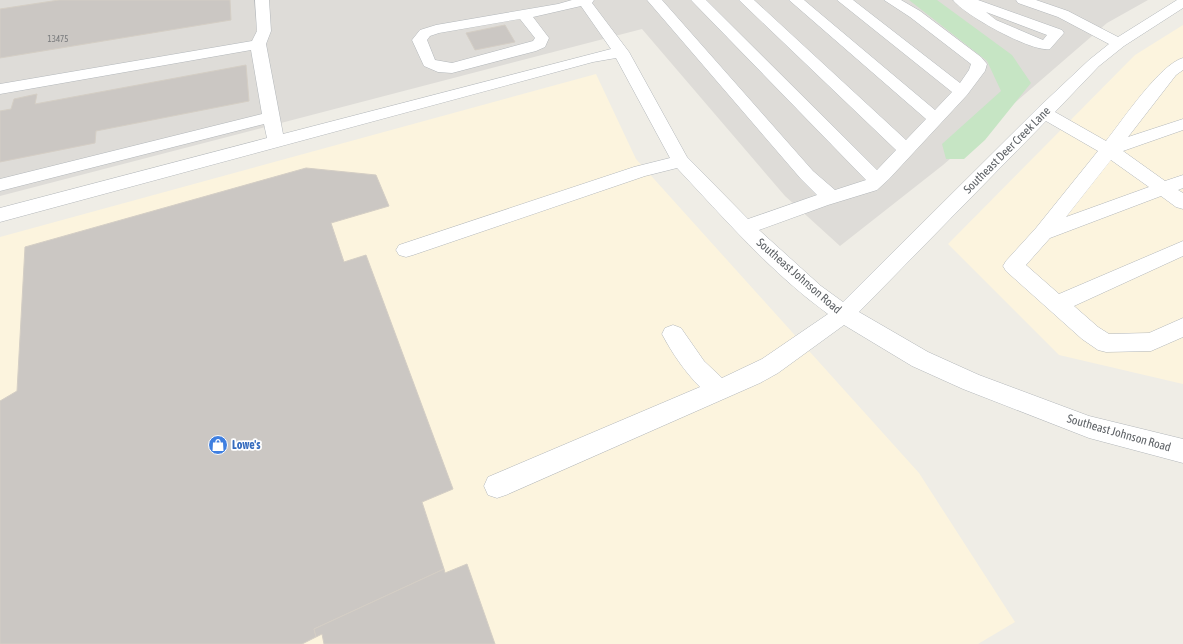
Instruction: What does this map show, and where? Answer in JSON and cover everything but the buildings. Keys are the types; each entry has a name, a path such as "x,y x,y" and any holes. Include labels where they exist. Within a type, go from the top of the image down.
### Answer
{"street":[{"path":"262,0 264,31 258,44 276,142"},
{"path":"524,14 542,38 540,44 531,48 460,66 438,67 429,63 419,40 426,32 436,28 560,8 585,0"},
{"name":"Southeast Johnson Road","path":"585,0 621,52 670,144 681,161 745,228 799,279 844,314 920,359 997,393 1089,427 1183,451"},
{"path":"654,0 807,175 831,197"},
{"path":"698,0 877,180"},
{"path":"746,0 907,150"},
{"path":"796,0 936,119"},
{"path":"847,0 961,92"},
{"path":"745,228 831,197 870,186 936,119 961,92 977,71 979,64 976,60 915,14 891,0"},
{"path":"960,0 991,23 1045,46 1057,34 965,0"},
{"path":"1023,0 1063,14 1119,43"},
{"name":"Southeast Deer Creek Lane","path":"498,486 770,366 844,314 1094,63 1119,43 1170,17 1183,2"},
{"path":"0,89 258,44"},
{"path":"0,215 591,58 621,52"},
{"path":"1183,63 1170,72 1044,233 1013,266 1090,333 1106,343 1151,342 1183,327"},
{"path":"1044,112 1109,150 1183,202"},
{"path":"0,185 272,117"},
{"path":"1109,150 1183,124"},
{"path":"406,250 640,171 681,161"},
{"path":"1044,233 1183,181"},
{"path":"1057,304 1183,248"},
{"path":"673,334 696,368 718,390"}],"shaded area":[{"path":"0,0 1148,0 1107,23 943,165 840,246 785,196 642,29 0,196"},
{"path":"1183,25 1183,384 1059,355 948,244 1135,55"},
{"path":"596,74 636,159 919,473 1015,622 978,644 0,644 0,237"}],"green space":[{"path":"909,0 937,0 1012,55 1031,83 985,140 964,159 946,159 942,144 1001,91 987,61"}],"place":[{"name":"Lowe's","path":"218,445"}]}
